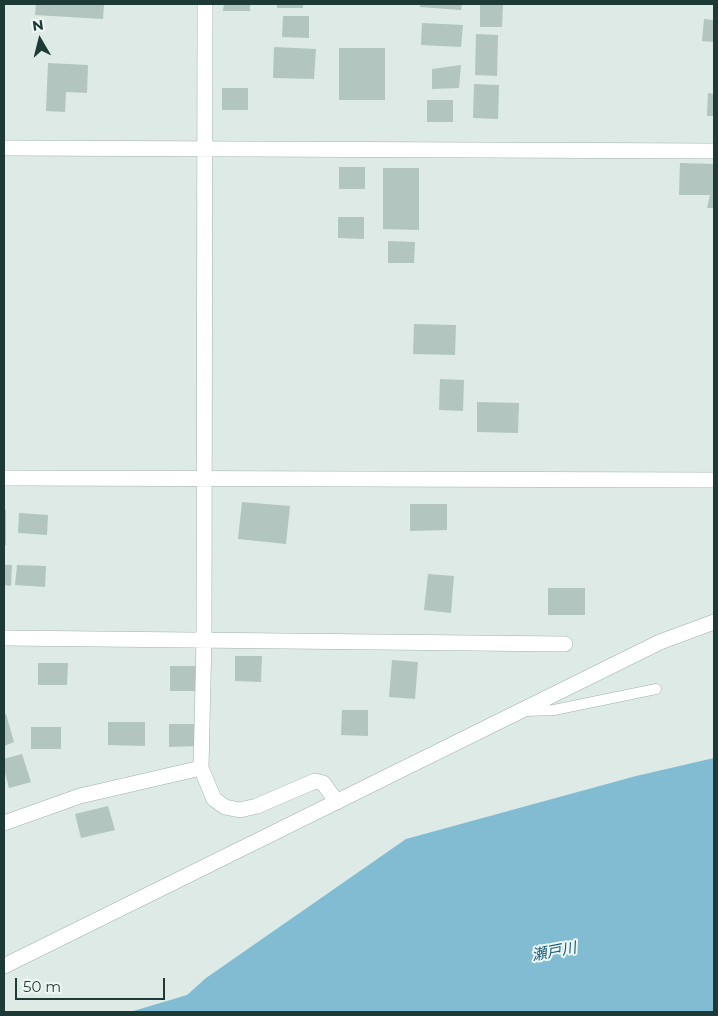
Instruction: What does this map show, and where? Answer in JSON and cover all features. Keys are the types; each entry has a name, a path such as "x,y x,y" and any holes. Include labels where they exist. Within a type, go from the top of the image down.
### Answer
{"street":[{"path":"205,4 204,639 201,768 214,799 225,807 240,810 257,806 316,781 323,783 337,802"},
{"path":"4,148 714,151"},
{"path":"4,478 714,480"},
{"path":"4,966 660,642 714,622"},
{"path":"4,638 565,644"},
{"path":"4,823 80,796 201,768"}],"lane":[{"path":"522,711 554,710 656,689"}],"water":[{"name":"瀬戸川","path":"714,758 714,1012 130,1012 187,995 206,978 406,839 636,776"}],"building":[{"path":"36,4 104,4 103,19 35,15"},
{"path":"224,4 250,4 250,11 223,11"},
{"path":"277,4 303,4 303,8 277,8"},
{"path":"420,4 462,4 461,10 420,7"},
{"path":"480,4 503,4 502,27 480,27"},
{"path":"283,16 309,16 309,38 282,37"},
{"path":"704,19 714,20 714,42 702,41"},
{"path":"422,23 463,25 461,47 421,45"},
{"path":"476,34 498,35 497,76 475,75"},
{"path":"274,47 316,49 314,79 273,78"},
{"path":"339,48 385,48 385,100 339,100"},
{"path":"48,63 88,65 87,93 66,92 65,112 46,111"},
{"path":"461,65 459,88 432,89 432,69"},
{"path":"474,84 499,85 498,119 473,118"},
{"path":"222,88 248,88 248,110 222,110"},
{"path":"708,93 714,94 714,116 707,116"},
{"path":"427,100 453,100 453,122 427,122"},
{"path":"680,163 714,164 714,208 707,208 710,195 679,195"},
{"path":"339,167 365,167 365,189 339,189"},
{"path":"383,168 419,168 419,230 383,229"},
{"path":"338,217 364,217 364,239 338,238"},
{"path":"388,241 415,242 414,263 388,263"},
{"path":"414,324 456,325 455,355 413,354"},
{"path":"440,379 464,380 463,411 439,410"},
{"path":"477,402 519,403 518,433 477,432"},
{"path":"242,502 290,506 286,544 238,539"},
{"path":"410,504 447,504 447,530 410,531"},
{"path":"4,510 6,510 6,545 4,545"},
{"path":"19,513 48,515 47,535 18,533"},
{"path":"4,565 12,565 11,586 4,585"},
{"path":"17,565 46,566 45,587 15,585"},
{"path":"428,574 454,576 451,613 424,610"},
{"path":"548,588 585,588 585,615 548,615"},
{"path":"235,656 262,656 261,682 235,681"},
{"path":"392,660 418,662 415,699 389,697"},
{"path":"38,663 68,663 67,685 38,685"},
{"path":"170,666 197,666 197,691 170,691"},
{"path":"342,710 368,710 368,736 341,735"},
{"path":"6,714 14,742 4,746 4,715"},
{"path":"108,722 145,722 145,746 108,745"},
{"path":"169,724 198,724 198,746 169,747"},
{"path":"31,727 61,727 61,749 31,749"},
{"path":"22,754 31,782 9,788 4,769 4,759"},
{"path":"108,806 115,830 81,838 75,814"}]}
